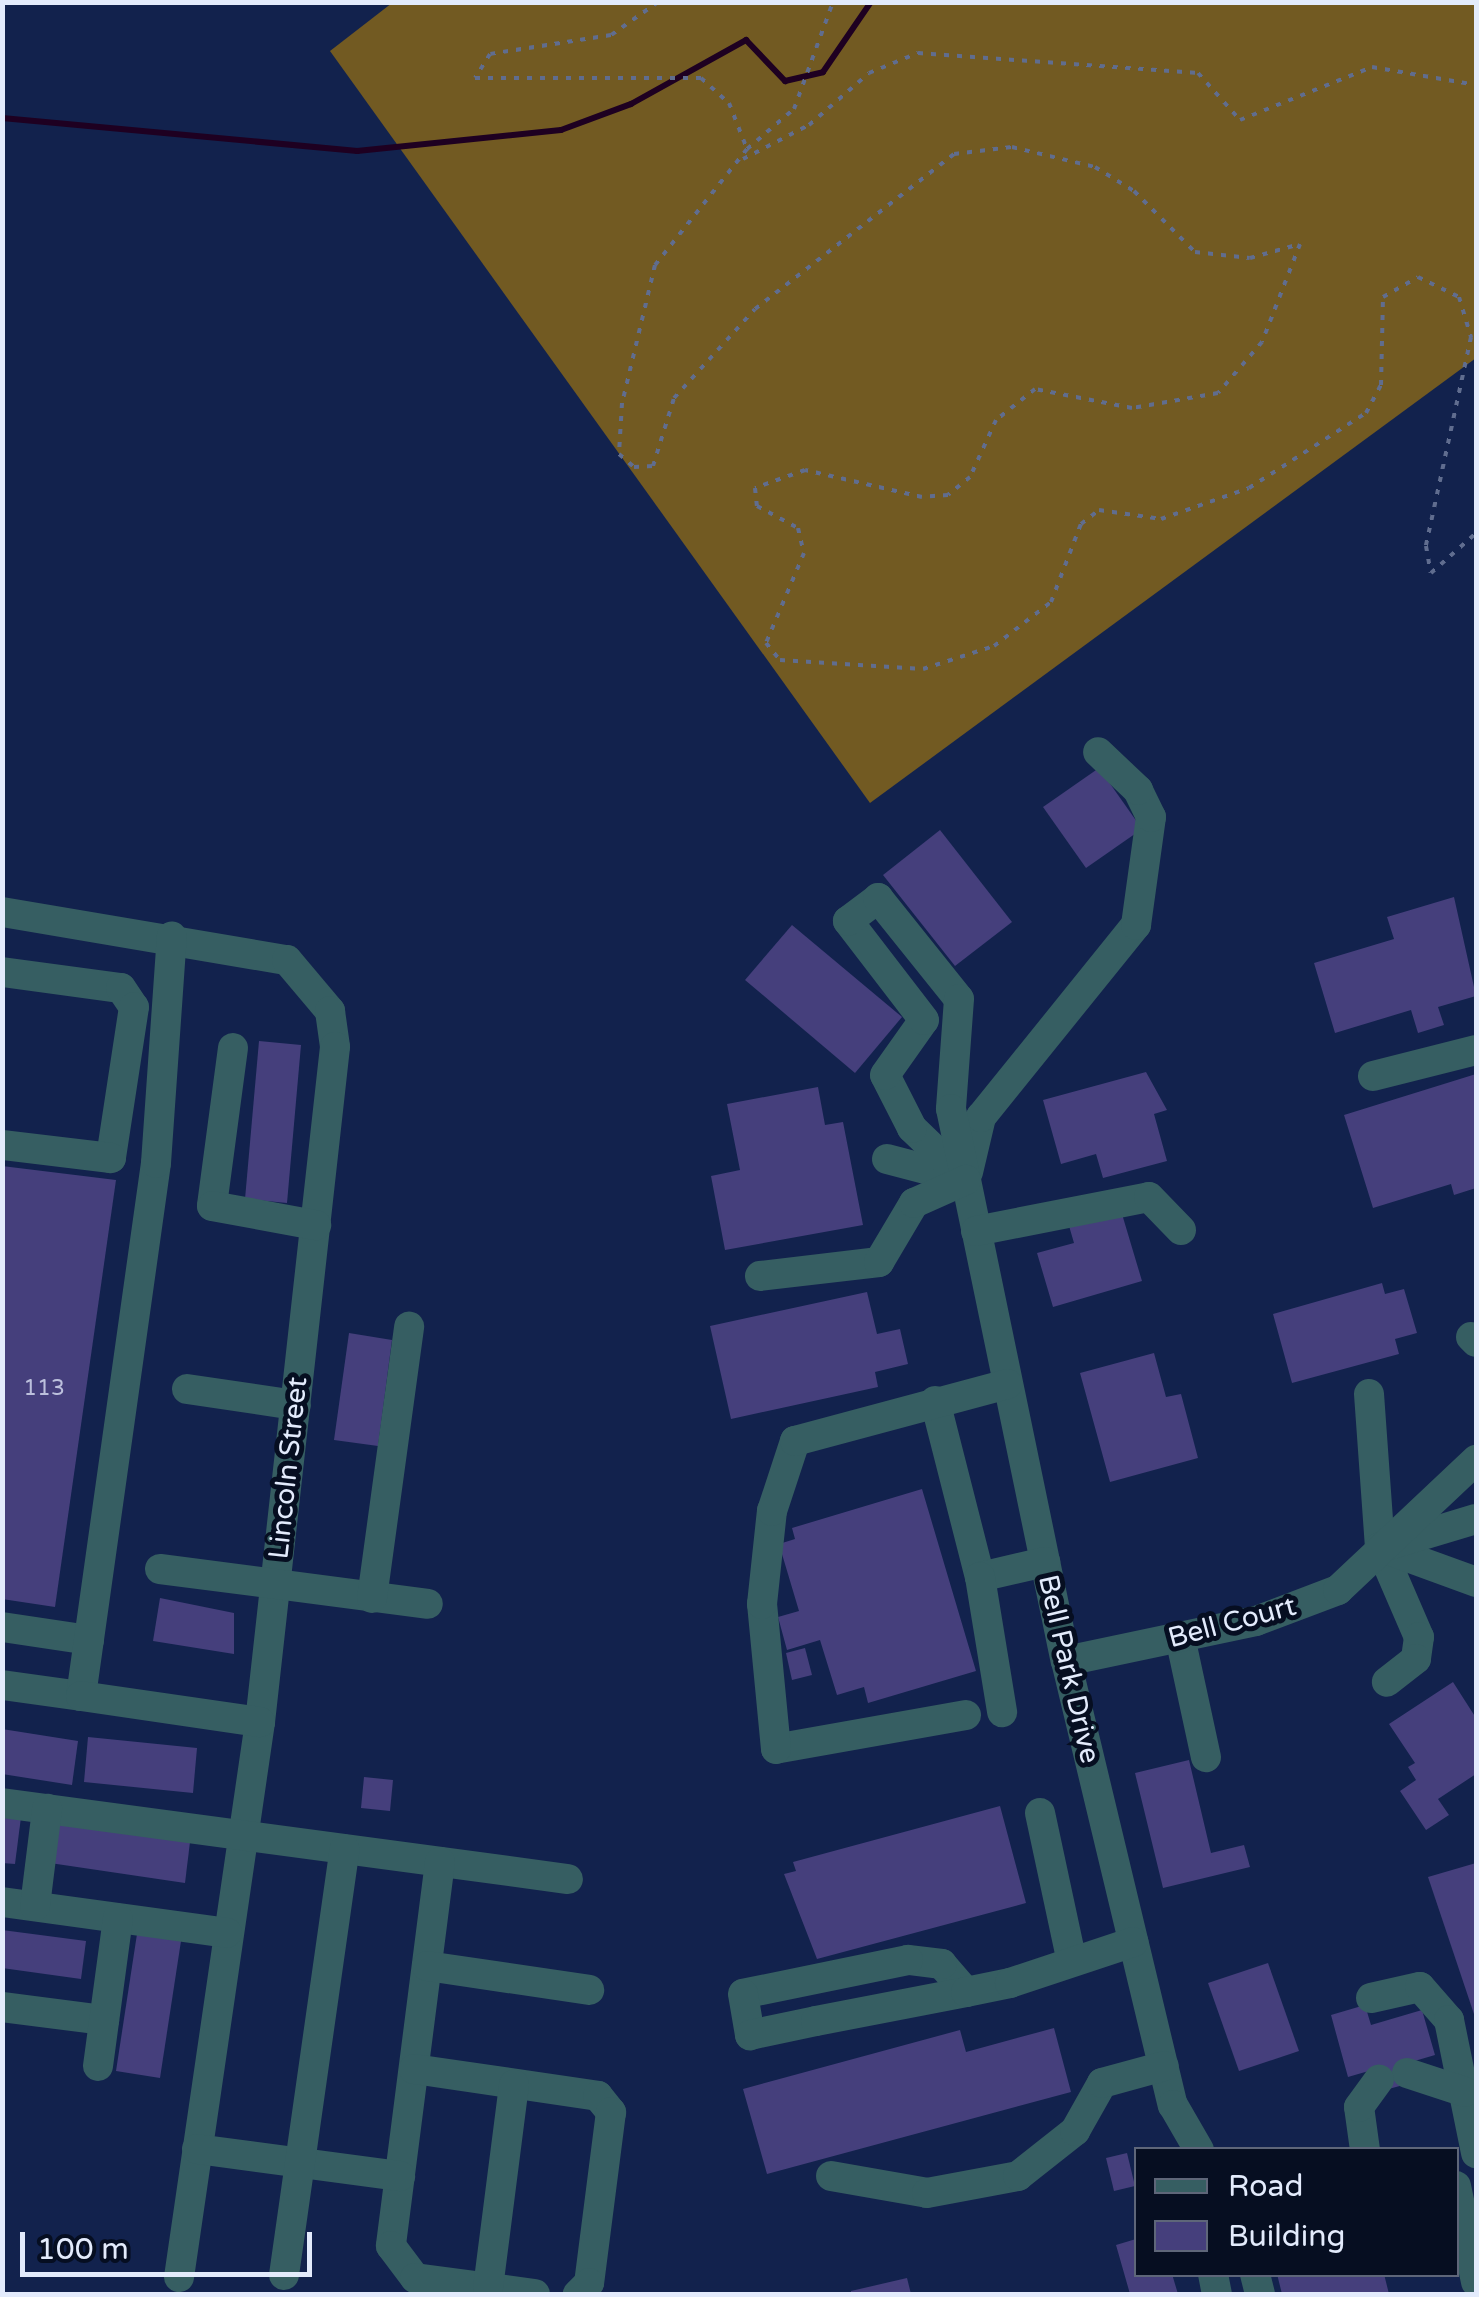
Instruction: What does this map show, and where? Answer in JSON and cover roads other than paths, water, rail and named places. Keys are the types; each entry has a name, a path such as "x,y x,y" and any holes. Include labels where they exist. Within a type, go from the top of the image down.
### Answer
{"street":[{"path":"966,1180 981,1117 1136,925 1151,817 1138,790 1098,752"},
{"name":"Bell Park Drive","path":"966,1180 912,1128 886,1076 924,1020 848,921 878,898 959,999 951,1109 966,1180 976,1231 1066,1661 1133,1942 1164,2066 1198,2147"},
{"name":"Lincoln Street","path":"2,912 172,937 287,960 330,1011 336,1047 260,1722 179,2276"},
{"path":"81,1696 156,1163 172,937"},
{"path":"2,972 130,995 111,1158"},
{"path":"233,1048 212,1206 316,1225"},
{"path":"1373,1076 1476,1050"},
{"path":"2,1145 156,1163"},
{"path":"888,1159 966,1180"},
{"path":"760,1276 879,1262 914,1203 966,1180"},
{"path":"976,1231 1149,1197 1181,1230"},
{"path":"372,1598 409,1328"},
{"path":"966,1715 786,1752 770,1740 762,1604 790,1448 936,1401 1008,1384"},
{"path":"187,1389 296,1406"},
{"path":"1369,1394 1380,1548 1419,1637 1416,1660 1388,1682"},
{"path":"936,1401 980,1577 1002,1712"},
{"name":"Bell Court","path":"1066,1661 1180,1637 1338,1590 1476,1460"},
{"path":"1380,1548 1476,1519"},
{"path":"1380,1548 1476,1582"},
{"path":"980,1577 1045,1562"},
{"path":"160,1569 428,1604"},
{"path":"2,1627 88,1640"},
{"path":"1180,1637 1206,1757"},
{"path":"2,1685 260,1722"},
{"path":"2,1803 568,1879"},
{"path":"35,1906 47,1808"},
{"path":"1040,1813 1070,1956"},
{"path":"284,2276 345,1849"},
{"path":"440,1862 391,2246 400,2264 415,2278 536,2294"},
{"path":"2,1902 227,1933"},
{"path":"98,2066 118,1918"},
{"path":"966,1992 942,1964 908,1960 743,1994 750,2035 966,1992 1070,1956 1133,1942"},
{"path":"427,1966 589,1990"},
{"path":"1370,1998 1420,1986 1449,2020 1476,2153"},
{"path":"2,2007 104,2020"},
{"path":"831,2176 928,2192 1018,2176 1075,2131 1102,2083 1164,2066"},
{"path":"414,2069 598,2096 611,2112 590,2284 578,2294"},
{"path":"1365,2147 1359,2107 1393,2076 1465,2092"},
{"path":"488,2288 514,2085"},
{"path":"197,2149 400,2176"},
{"path":"1459,2200 1476,2282"}],"waterway":[{"path":"2,118 357,151 561,130 631,104 746,40 785,81 823,72 871,2"}]}
